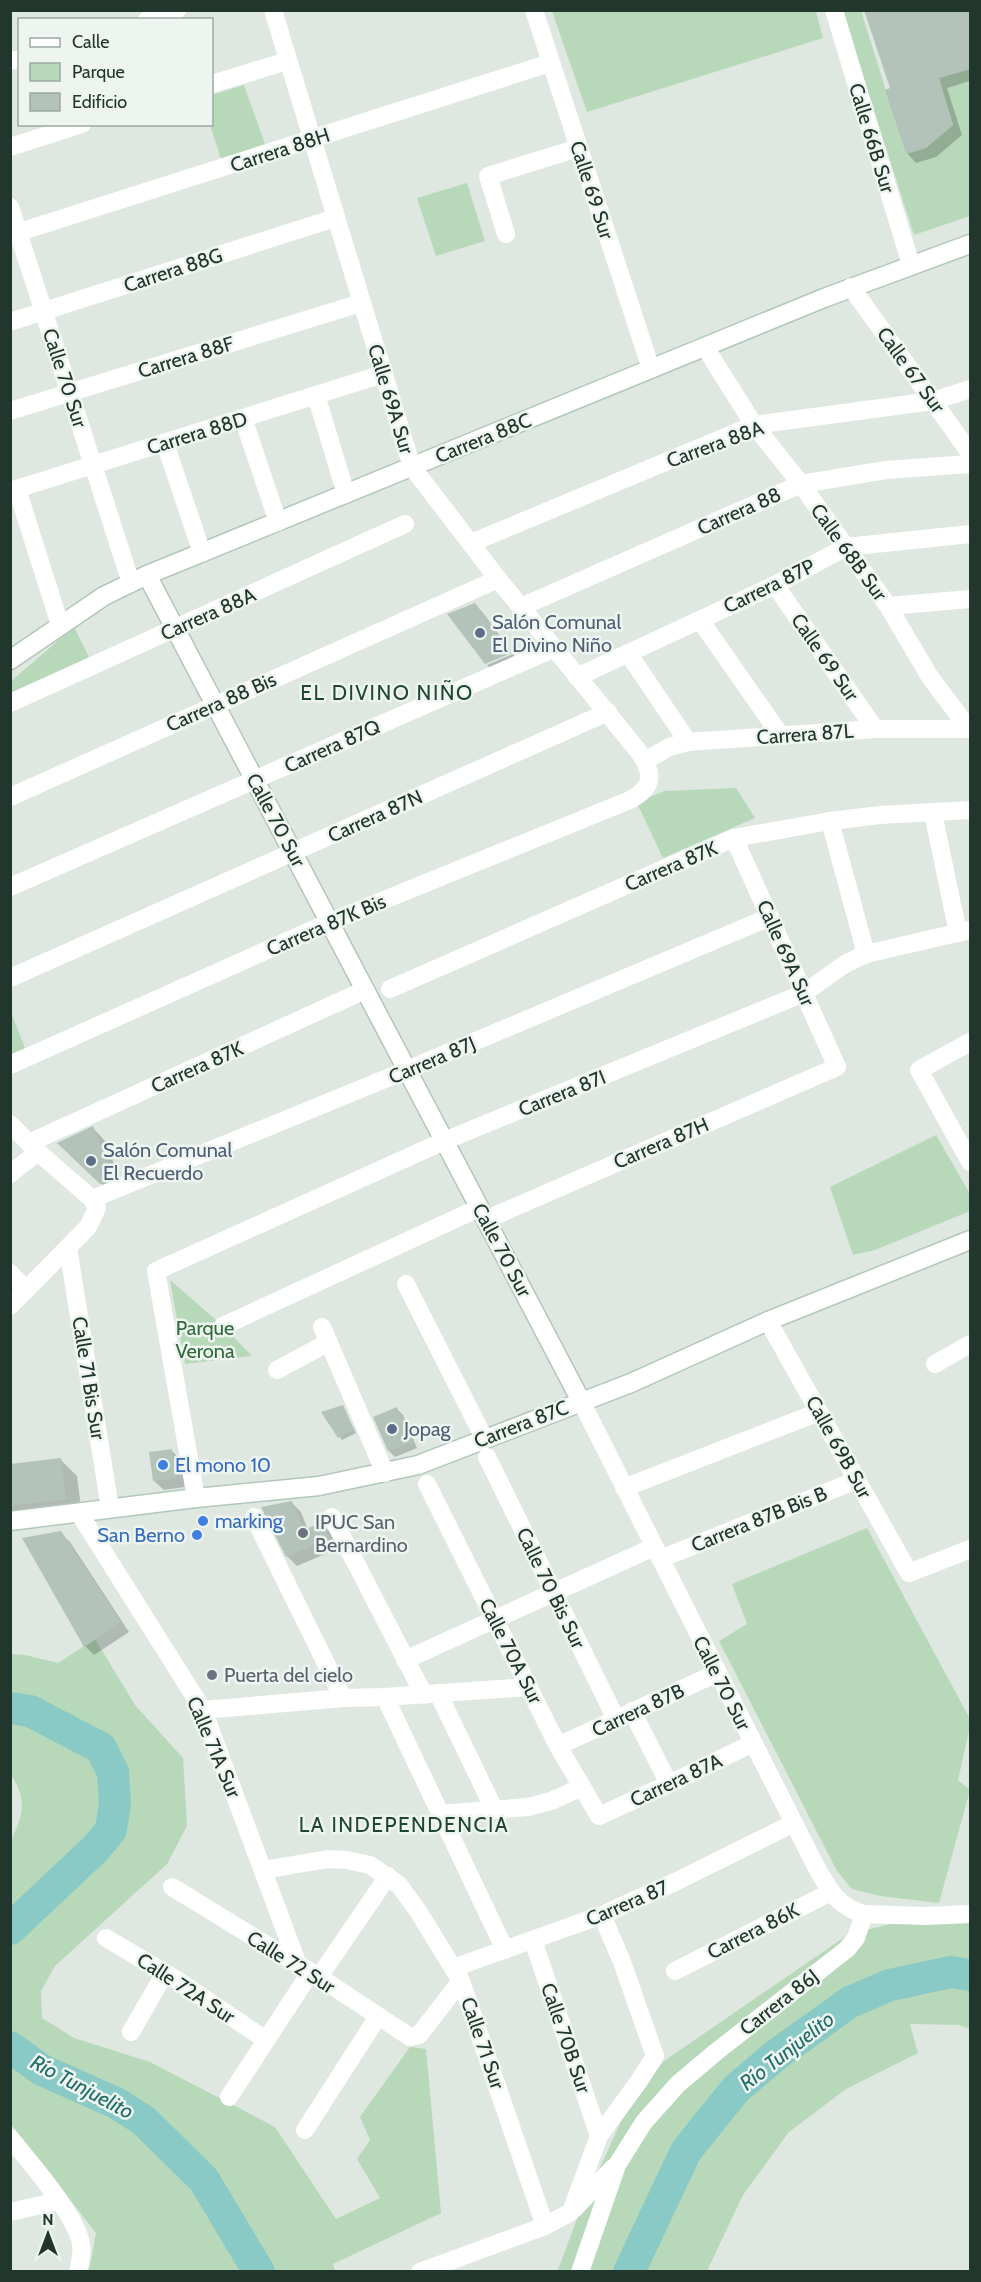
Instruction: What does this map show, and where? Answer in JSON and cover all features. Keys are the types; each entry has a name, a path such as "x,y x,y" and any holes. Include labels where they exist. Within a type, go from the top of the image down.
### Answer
{"street":[{"path":"153,18 177,10"},
{"name":"Calle 69A Sur","path":"273,10 412,467 498,579 608,712 645,761"},
{"name":"Calle 69 Sur","path":"534,10 651,369"},
{"name":"Calle 66B Sur","path":"834,10 911,265"},
{"path":"213,84 287,61"},
{"name":"Carrera 88H","path":"15,233 550,63"},
{"path":"10,147 76,126"},
{"path":"506,234 488,176 578,148"},
{"name":"Calle 70 Sur","path":"10,207 15,233 44,311 93,465 139,579 175,628 216,705 581,1401 717,1674 831,1892 843,1905 864,1914"},
{"name":"Carrera 88G","path":"10,322 335,218"},
{"name":"Carrera 88C","path":"10,660 104,596 139,579 850,287 970,244"},
{"name":"Calle 67 Sur","path":"850,287 970,453"},
{"name":"Carrera 88F","path":"10,411 361,303"},
{"name":"Calle 68B Sur","path":"705,347 754,425 801,484 888,606 930,676 969,729"},
{"name":"Carrera 88D","path":"14,490 383,374"},
{"name":"Carrera 88A","path":"471,543 754,425 933,401 970,389"},
{"path":"316,395 346,494"},
{"path":"243,418 278,522"},
{"path":"165,442 202,553"},
{"name":"Carrera 88","path":"521,607 801,484 886,470 970,464"},
{"path":"14,490 60,625"},
{"name":"Carrera 88A","path":"10,703 405,524"},
{"name":"Carrera 87P","path":"577,676 775,585 846,547 970,534"},
{"name":"Carrera 88 Bis","path":"10,797 498,579"},
{"name":"Calle 69 Sur","path":"775,585 875,729"},
{"path":"888,606 970,598"},
{"path":"700,620 781,736"},
{"name":"Carrera 87Q","path":"10,887 555,648"},
{"path":"628,653 688,742"},
{"name":"Carrera 87N","path":"10,978 608,712"},
{"name":"Carrera 87L","path":"645,761 669,747 688,742 875,729 969,729"},
{"name":"Carrera 87K Bis","path":"10,1065 330,922 645,792 650,781 645,761"},
{"name":"Carrera 87K","path":"390,989 735,838 830,821 880,815 970,810"},
{"path":"933,813 964,932"},
{"path":"830,821 866,954"},
{"name":"Calle 69A Sur","path":"735,838 837,1067"},
{"name":"Carrera 87J","path":"95,1203 770,917"},
{"name":"Carrera 87I","path":"196,1498 156,1271 444,1141 804,993 845,964 866,954 964,932"},
{"name":"Carrera 87K","path":"10,1174 34,1147 365,990"},
{"path":"970,1042 919,1070 963,1135 970,1162"},
{"name":"Carrera 87H","path":"223,1326 482,1214 837,1067"},
{"path":"10,1124 95,1203 88,1227 10,1306"},
{"name":"Carrera 87C","path":"10,1521 196,1498 319,1486 418,1465 631,1383 768,1321 970,1240"},
{"name":"Calle 71 Bis Sur","path":"68,1248 110,1508"},
{"path":"10,1273 26,1290"},
{"path":"406,1284 484,1438"},
{"name":"Calle 69B Sur","path":"768,1321 909,1573 970,1549"},
{"path":"278,1370 326,1335 385,1473"},
{"path":"935,1364 970,1344"},
{"path":"624,1488 819,1412"},
{"name":"Calle 70 Bis Sur","path":"487,1457 615,1719"},
{"name":"Carrera 87B Bis B","path":"405,1660 553,1593 857,1480"},
{"name":"Calle 70A Sur","path":"427,1484 558,1746 599,1816"},
{"name":"Calle 71A Sur","path":"79,1513 203,1710 263,1870 309,1972"},
{"path":"254,1517 343,1698"},
{"path":"332,1517 405,1660 431,1694 494,1809"},
{"name":"Carrera 87B","path":"558,1746 717,1674"},
{"path":"203,1710 343,1698 529,1687"},
{"path":"385,1697 505,1950"},
{"path":"632,1711 669,1784"},
{"name":"Carrera 87A","path":"599,1816 753,1743"},
{"path":"440,1814 528,1807 551,1801 582,1786"},
{"name":"Carrera 87","path":"457,1974 505,1950 602,1915 794,1823"},
{"path":"229,2097 309,1972 388,1876 370,1865 328,1859 263,1870"},
{"name":"Calle 71 Sur","path":"388,1876 399,1885 418,1911 457,1974 545,2226"},
{"name":"Calle 72 Sur","path":"172,1887 410,2037 419,2035 457,1974"},
{"name":"Carrera 86K","path":"675,1971 831,1892"},
{"path":"864,1914 925,1916 970,1914"},
{"name":"Carrera 86J","path":"420,2271 545,2226 571,2212 617,2165 644,2122 678,2084 847,1949 856,1938 864,1914"},
{"path":"571,2212 599,2136 655,2056 622,1962 602,1915"},
{"name":"Calle 72A Sur","path":"106,1938 165,1973 266,2040"},
{"name":"Calle 70B Sur","path":"533,1940 599,2136"},
{"path":"131,2031 165,1973"},
{"path":"305,2130 377,2018"},
{"path":"10,2138 59,2200 81,2241 82,2254 78,2271"},
{"name":"Carrera 86J","path":"580,2271 617,2165"},
{"path":"10,2212 59,2200"}],"green space":[{"path":"552,11 816,11 823,38 587,112"},
{"path":"842,11 861,11 906,154 926,148 953,125 939,78 970,69 970,216 914,235"},
{"path":"244,85 266,147 222,162 210,126 213,126 213,95"},
{"path":"467,183 485,241 436,256 417,198"},
{"path":"74,627 90,659 11,696 10,682"},
{"path":"736,788 755,818 663,858 637,803 664,791"},
{"path":"11,1012 25,1048 10,1054"},
{"path":"936,1135 970,1194 970,1211 875,1250 853,1255 830,1187"},
{"name":"Parque Verona","path":"170,1280 223,1326 252,1356 185,1364"},
{"path":"867,1528 970,1719 958,1780 970,1790 939,1903 880,1896 852,1889 837,1871 719,1641 747,1624 732,1584"},
{"path":"95,1639 135,1705 183,1758 187,1826 167,1864 55,1966 41,1991 42,2018 74,2038 150,2062 275,2127 336,2219 380,2198 357,2159 370,2140 360,2117 410,2047 426,2049 441,2213 333,2264 335,2271 89,2271 96,2233 11,2124 10,1842 21,1816 22,1801 11,1775 11,1654 58,1663"},
{"path":"970,1919 970,2029 959,2025 910,2024 918,2053 846,2089 789,2132 743,2195 707,2271 557,2272 577,2219 626,2110 664,2061 849,1934 895,1923"}],"building":[{"path":"864,10 970,10 970,69 939,78 953,125 926,148 906,154 885,90 890,88"},
{"name":"Salón Comunal El Divino Niño","path":"475,603 511,653 485,664 447,614"},
{"name":"Salón Comunal El Recuerdo","path":"93,1126 114,1178 100,1184 57,1143"},
{"path":"343,1405 354,1430 338,1438 321,1412"},
{"name":"Jopag","path":"397,1407 412,1442 388,1451 373,1417"},
{"name":"El mono 10","path":"172,1449 176,1478 153,1481 149,1452"},
{"path":"61,1458 66,1499 10,1506 10,1464"},
{"name":"IPUC San Bernardino","path":"292,1501 304,1530 322,1522 330,1538 286,1557 261,1507"},
{"path":"61,1531 121,1622 84,1647 22,1538"}],"waterway":[{"name":"Río Tunjuelito","path":"10,1708 30,1711 101,1748 113,1772 115,1803 111,1830 95,1849 10,1929"},
{"name":"Río Tunjuelito","path":"629,2272 686,2151 736,2089 776,2055 850,2002 890,1985 951,1972 970,1975"},
{"name":"Río Tunjuelito","path":"10,2047 42,2070 116,2103 143,2120 204,2180 259,2272"}],"place":[{"name":"Salón Comunal El Divino Niño","path":"480,633"},
{"name":"Salón Comunal El Recuerdo","path":"91,1161"},
{"name":"Jopag","path":"392,1429"},
{"name":"El mono 10","path":"163,1465"},
{"name":"marking","path":"203,1521"},
{"name":"IPUC San Bernardino","path":"303,1533"},
{"name":"San Berno","path":"197,1535"},
{"name":"Puerta del cielo","path":"212,1675"}],"district":[{"name":"EL DIVINO NIÑO","path":"387,693"},
{"name":"LA INDEPENDENCIA","path":"404,1825"}]}
